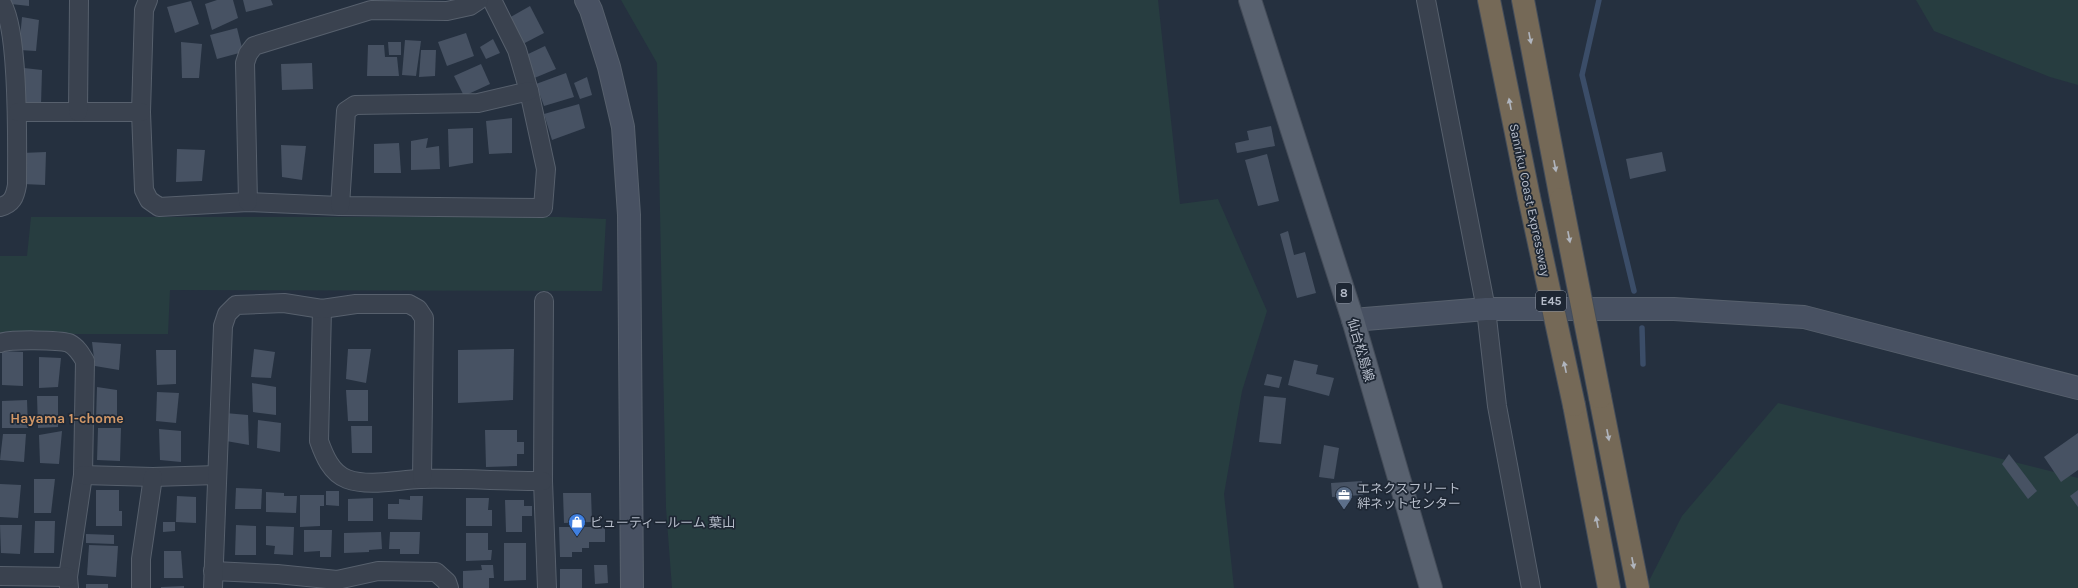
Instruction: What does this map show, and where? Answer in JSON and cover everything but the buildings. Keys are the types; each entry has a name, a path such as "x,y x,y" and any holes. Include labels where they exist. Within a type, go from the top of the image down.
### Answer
{"highway":[{"name":"Sanriku Coast Expressway","path":"1489,0 1529,197 1574,405 1610,588"},
{"name":"E45","path":"1523,0 1638,588"}],"main road":[{"name":"仙台松島線","path":"1250,0 1353,320 1431,588"}],"street":[{"path":"78,112 79,0"},
{"path":"148,0 144,10 141,112 144,190 149,200 159,207 248,202 340,206 543,208 546,169 529,91 517,50 492,0"},
{"path":"248,202 245,63 248,54 254,46 371,10 446,11 470,6 479,0"},
{"path":"586,0 591,10 609,67 623,127 629,215 632,588"},
{"path":"1426,0 1486,309 1497,406 1531,588"},
{"path":"0,1 4,5 10,21 18,112 17,185 14,197 7,205 0,207"},
{"path":"340,206 346,111 355,105 478,103 529,91"},
{"path":"18,112 141,112"},
{"path":"544,301 543,481 547,588"},
{"path":"422,479 424,318 418,309 409,304 356,304 322,309 284,304 248,303 236,304 227,314 224,326 213,580 277,574 337,580 378,571 436,572 447,582 449,588"},
{"path":"322,309 319,441 325,457 334,470 346,479 363,482 422,479 543,481"},
{"path":"1353,320 1486,309 1674,309 1804,317 2078,388"},
{"path":"0,343 60,341 70,344 79,351 85,361 83,475 69,583 0,576"},
{"path":"83,475 152,477 217,475"},
{"path":"141,588 141,559 152,477"}],"green space":[{"path":"621,0 1158,0 1180,204 1218,199 1267,311 1242,391 1224,494 1234,588 672,588 666,508 657,63"},
{"path":"1916,0 2078,0 2078,85 2050,77 1934,31"},
{"path":"31,217 559,217 606,219 602,291 170,290 168,334 0,334 0,256 27,256"},
{"path":"1778,403 2078,478 2078,588 1649,588 1649,581 1682,516"}],"waterway":[{"path":"1599,0 1582,75 1634,291"},
{"path":"1642,328 1643,364"}],"place":[{"name":"エネクスフリート 絆ネットセンター","path":"1344,510"},
{"name":"ビューティールーム 葉山","path":"577,537"}],"district":[{"name":"Hayama 1-chome","path":"67,418"}]}
